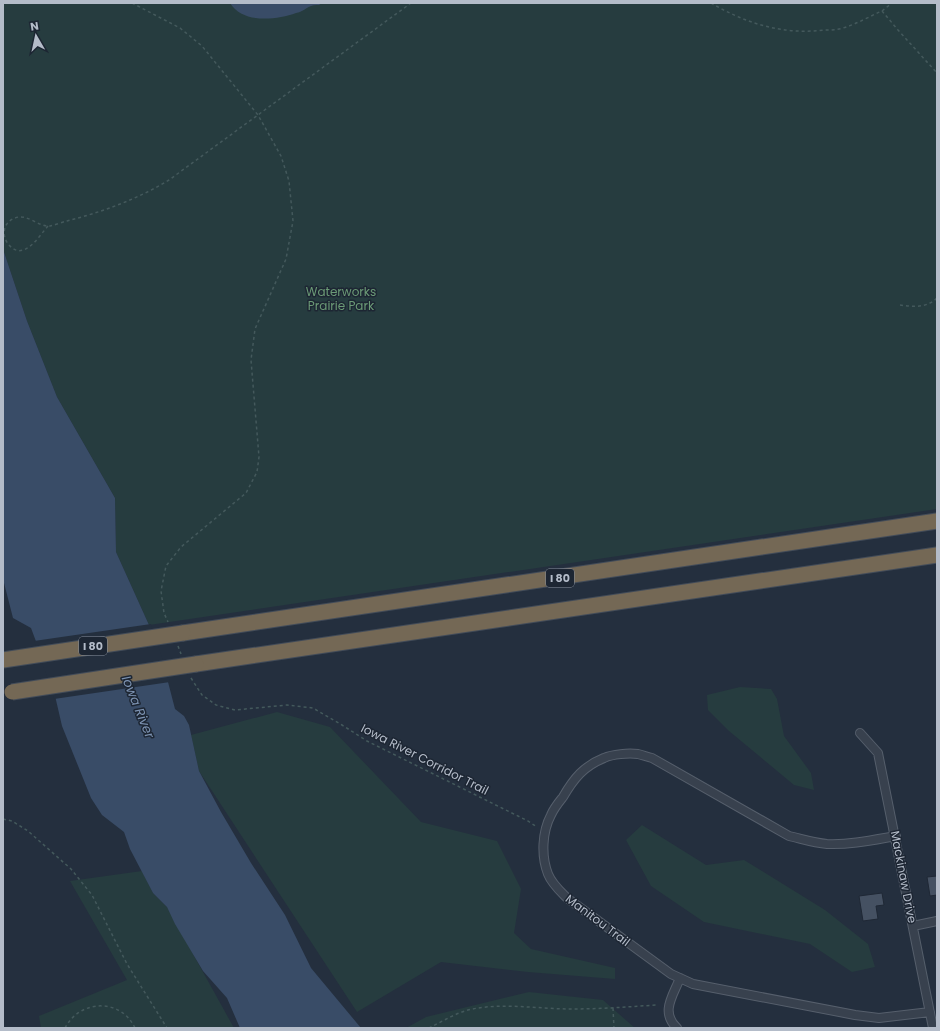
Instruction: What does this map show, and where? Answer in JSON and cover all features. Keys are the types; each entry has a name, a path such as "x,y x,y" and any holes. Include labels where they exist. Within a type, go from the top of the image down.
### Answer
{"highway":[{"name":"I 80","path":"3,660 180,637 937,521"},
{"path":"8,693 193,669 937,555"}],"street":[{"name":"Mackinaw Drive","path":"860,734 878,753 896,836 933,1028"},
{"name":"Manitou Trail","path":"896,836 848,844 827,844 790,836 652,758 637,754 606,757 590,765 574,779 551,815 543,843 544,858 548,874 556,887 567,898 671,974 693,984 855,1015 879,1018 930,1012"},
{"path":"913,926 937,921"},
{"path":"677,1028 668,1016 668,1008 680,978"}],"path":[{"path":"132,3 180,28 202,46 258,115 281,156 289,182 293,221 286,259 255,329 251,360 259,457 257,472 246,493 181,547 166,566 161,591 164,613 168,622"},
{"path":"48,226 31,247 21,251 14,250 8,244 5,236 4,229 8,221 16,217 26,218 48,226 80,218 118,205 156,188 411,3"},
{"path":"711,3 723,10 770,29 815,32 842,28 882,11 892,3"},
{"path":"882,11 937,73"},
{"path":"900,305 922,306 932,303 937,298"},
{"path":"180,637 181,654"},
{"name":"Iowa River Corridor Trail","path":"193,669 192,682 202,695 216,705 235,710 287,705 312,708 367,741 546,831"},
{"path":"3,818 12,821 28,831 70,869 92,895 127,964 167,1028"},
{"path":"65,1028 69,1020 75,1014 96,1005 118,1010 130,1019 135,1028"},
{"path":"429,1028 466,1011 481,1008 502,1007 571,1009 656,1005"},
{"path":"613,1008 614,1028"}],"green space":[{"name":"Waterworks Prairie Park","path":"3,3 937,3 937,509 149,625 116,552 115,498 57,397 27,321 3,249"},
{"path":"740,687 771,689 777,699 784,736 811,773 814,790 794,785 729,731 708,710 707,695"},
{"path":"277,712 330,727 421,822 497,841 521,889 514,933 531,949 615,968 615,979 528,972 441,962 357,1012 199,771 191,735"},
{"path":"642,825 706,865 744,860 825,910 868,944 875,967 852,972 810,944 704,922 651,886 626,840"},
{"path":"142,871 153,893 167,907 234,1028 41,1028 39,1016 127,980 70,881"},
{"path":"529,992 603,1000 635,1028 406,1028 426,1017"}],"water":[{"path":"230,3 322,3 288,15 260,18 243,14 236,10"},
{"name":"Iowa River","path":"3,249 27,321 57,397 115,498 116,552 149,625 168,682 175,709 184,716 189,725 199,771 251,863 285,915 311,968 361,1028 240,1028 227,998 203,971 175,924 167,907 153,893 130,849 124,832 102,815 91,798 62,726 53,687 31,628 13,618 3,579"}],"pier":[{"path":"151,624 170,682 54,699 34,641"}],"building":[{"path":"937,876 937,895 930,896 927,877"},
{"path":"882,893 884,905 876,906 878,919 863,921 859,896"}]}
